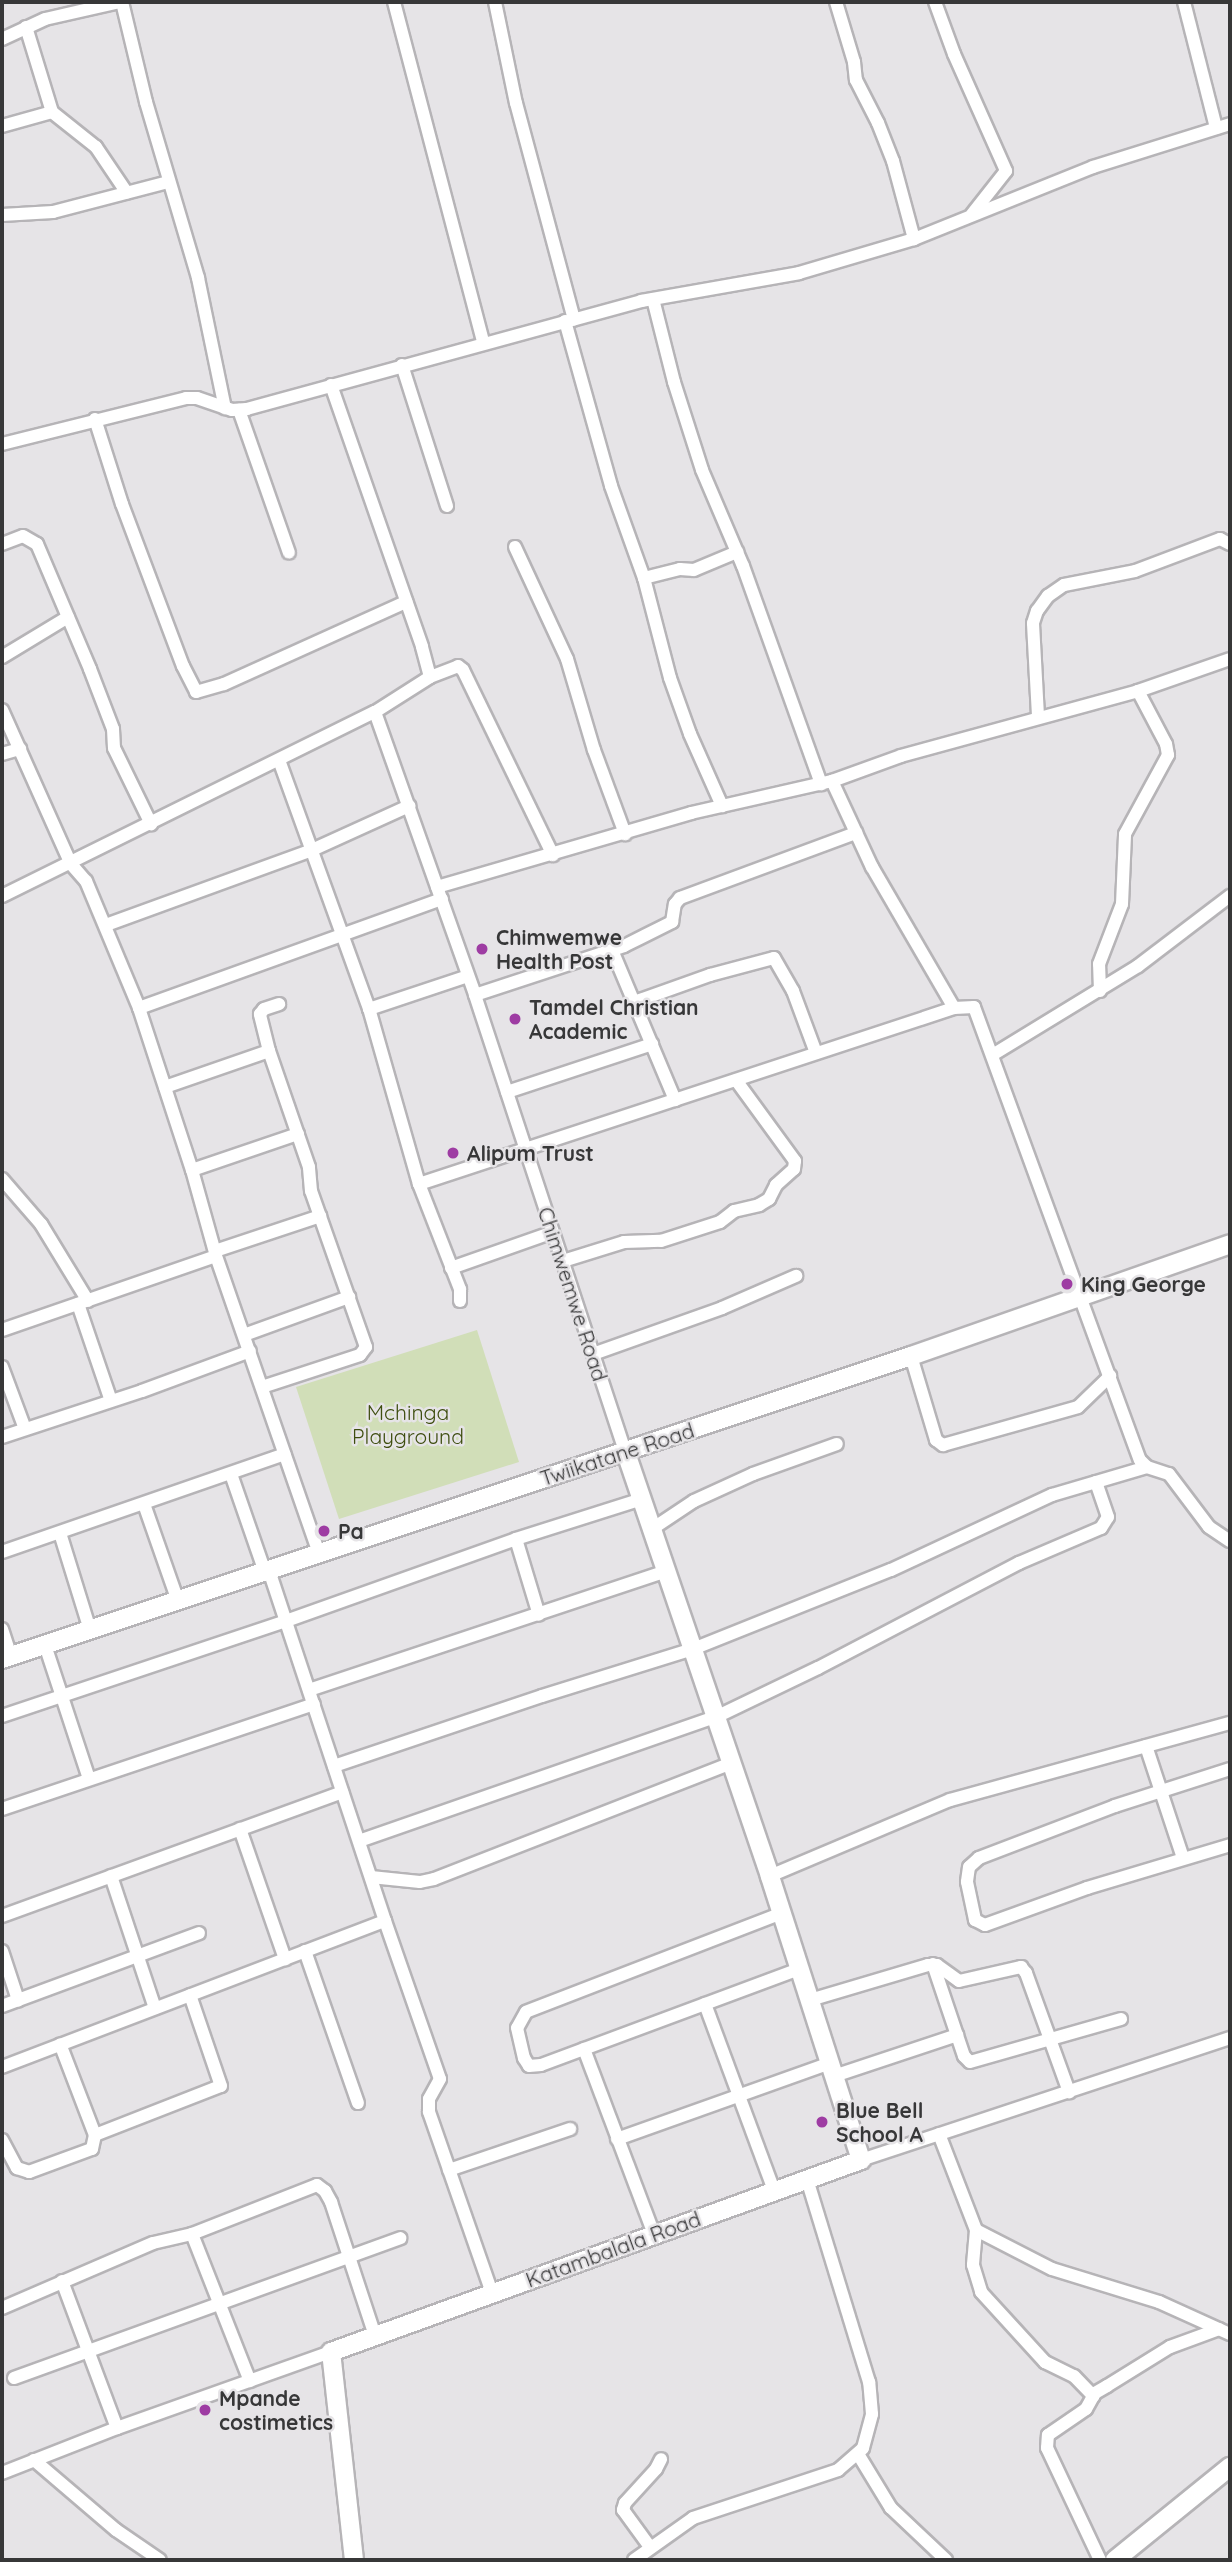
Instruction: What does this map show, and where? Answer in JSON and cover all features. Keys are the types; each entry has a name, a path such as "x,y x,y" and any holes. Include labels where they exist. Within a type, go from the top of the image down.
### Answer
{"main road":[{"name":"Twiikatane Road","path":"7,1657 911,1356 1230,1244"},
{"name":"Chimwemwe Road","path":"625,1451 770,1876 861,2160"},
{"name":"Katambalala Road","path":"331,2352 861,2160"},
{"path":"331,2352 354,2560"},
{"path":"1124,2557 1230,2467"}],"street":[{"path":"2,39 53,16 120,2 198,278 225,408"},
{"path":"394,2 483,342"},
{"path":"495,2 516,103 611,486 644,578 677,699 722,806"},
{"path":"836,2 854,62 856,80 893,161 914,239"},
{"path":"935,2 954,54 1006,171 970,217"},
{"path":"1185,2 1216,128"},
{"path":"26,27 52,112 96,147 127,193"},
{"path":"2,126 52,112"},
{"path":"2,444 186,398 197,398 239,410 483,342 653,299 799,273 914,239 1093,167 1230,124"},
{"path":"2,215 53,212 169,182"},
{"path":"653,299 674,382 702,470 737,552 826,783 954,1008"},
{"path":"402,365 447,506"},
{"path":"331,385 407,602 430,677"},
{"path":"239,410 289,553"},
{"path":"95,419 122,505 183,666 196,692 224,684 407,602"},
{"path":"2,544 23,536 34,539 113,729 114,748 151,824"},
{"path":"1038,716 1033,623 1037,611 1048,596 1064,585 1135,570 1220,539 1230,544"},
{"path":"515,547 567,659 594,750 625,834"},
{"path":"644,578 680,569 694,570 737,552"},
{"path":"2,657 68,617"},
{"path":"139,1008 344,935 440,893 553,855 722,806 826,783 901,757 1038,716 1138,691 1230,659"},
{"path":"2,896 72,864 375,712 430,677 453,667 462,668 553,855"},
{"path":"1100,990 1099,964 1122,904 1125,837 1168,755 1166,744 1138,691"},
{"path":"2,710 72,864 86,881 139,1008 192,1170 216,1254 319,1554"},
{"name":"Chimwemwe Road","path":"375,712 475,995 625,1451"},
{"path":"2,754 20,749"},
{"path":"279,760 369,1009 419,1184 460,1289 460,1301"},
{"path":"106,925 312,850 409,806"},
{"path":"475,995 612,950 673,922 675,904 680,898 856,833"},
{"path":"994,1054 1146,960 1230,896"},
{"path":"612,950 675,1100"},
{"path":"634,1002 710,975 775,958 793,991 816,1053"},
{"path":"369,1009 468,976"},
{"path":"262,1387 363,1353 366,1343 311,1191 309,1167 269,1051 260,1014 262,1010 279,1004"},
{"path":"419,1184 954,1008 975,1007 1140,1460 1147,1467 1169,1474 1209,1527 1230,1541"},
{"path":"507,1093 652,1044"},
{"path":"165,1087 269,1051"},
{"path":"563,1261 624,1242 661,1241 720,1222 734,1212 759,1205 769,1199 776,1185 794,1169 796,1161 736,1080"},
{"path":"192,1170 298,1134"},
{"path":"2,1179 41,1224 83,1302 111,1401"},
{"path":"2,1330 320,1216"},
{"path":"451,1268 553,1232"},
{"path":"593,1354 722,1308 796,1276"},
{"path":"244,1335 349,1297"},
{"path":"2,1437 250,1351"},
{"path":"911,1356 936,1440 943,1445 1079,1407 1110,1376"},
{"path":"2,1367 25,1429"},
{"path":"652,1529 694,1501 752,1474 837,1444"},
{"path":"2,1552 285,1454"},
{"path":"334,1766 542,1696 693,1649 891,1570 1030,1504 1147,1467"},
{"path":"231,1474 286,1621 385,1921 439,2074 440,2079 428,2105 492,2293"},
{"path":"359,1841 716,1717 872,1641 1007,1569 1101,1528 1108,1517 1096,1482"},
{"path":"2,1716 286,1621 516,1539 642,1499"},
{"path":"144,1504 177,1601"},
{"path":"60,1533 90,1630"},
{"path":"516,1539 540,1615"},
{"path":"309,1690 666,1571"},
{"path":"2,1629 7,1657"},
{"path":"45,1645 89,1779"},
{"path":"2,1809 314,1703"},
{"path":"770,1876 950,1800 1230,1723"},
{"path":"1146,1746 1183,1858"},
{"path":"371,1877 420,1882 434,1879 731,1763"},
{"path":"1230,1769 1102,1811 972,1862 967,1882 975,1920 982,1925 990,1924 1183,1858 1230,1845"},
{"path":"2,1916 342,1792"},
{"path":"240,1829 285,1959"},
{"path":"111,1876 156,2008"},
{"path":"782,1913 533,2009 518,2022 524,2058 529,2066 541,2066 799,1969"},
{"path":"2,2067 385,1921"},
{"path":"2,2006 199,1933"},
{"path":"2,1951 18,2000"},
{"path":"305,1951 358,2103"},
{"path":"810,2000 933,1964 959,1981 1017,1966 1024,1969 1069,2092"},
{"path":"933,1964 964,2056 970,2062 1121,2019"},
{"path":"95,2135 221,2086 190,1995"},
{"path":"705,2004 774,2191"},
{"path":"617,2139 739,2095 957,2035"},
{"name":"Katambalala Road","path":"861,2160 1230,2038"},
{"path":"2,2140 17,2168 29,2172 92,2148 95,2135 60,2044"},
{"path":"584,2049 654,2234"},
{"path":"449,2170 570,2129"},
{"path":"939,2134 976,2230 974,2276 981,2292 1045,2362 1074,2376 1093,2396"},
{"path":"634,2560 693,2518 838,2469 858,2454 866,2440 872,2414 869,2382 807,2179"},
{"path":"2,2308 153,2243 192,2234 317,2185 325,2190 331,2202 375,2336"},
{"path":"976,2230 1052,2269 1159,2302 1225,2332"},
{"path":"192,2234 250,2381"},
{"path":"14,2378 400,2238"},
{"path":"62,2281 117,2428"},
{"path":"1100,2560 1046,2441 1052,2431 1090,2405 1093,2396 1170,2347 1225,2332"},
{"name":"Katambalala Road","path":"2,2473 117,2428 331,2352"},
{"path":"858,2454 891,2508 946,2560"},
{"path":"650,2547 623,2510 625,2503 661,2459"},
{"path":"34,2460 116,2530 160,2560"}],"green space":[{"name":"Mchinga Playground","path":"477,1330 519,1462 339,1519 296,1387"}],"place":[{"name":"Chimwemwe Health Post","path":"482,949"},
{"name":"Tamdel Christian Academic","path":"515,1019"},
{"name":"Alipum Trust","path":"453,1153"},
{"name":"King George","path":"1067,1284"},
{"name":"Pa","path":"324,1531"},
{"name":"Blue Bell School A","path":"822,2122"},
{"name":"Mpande costimetics","path":"205,2410"}]}
